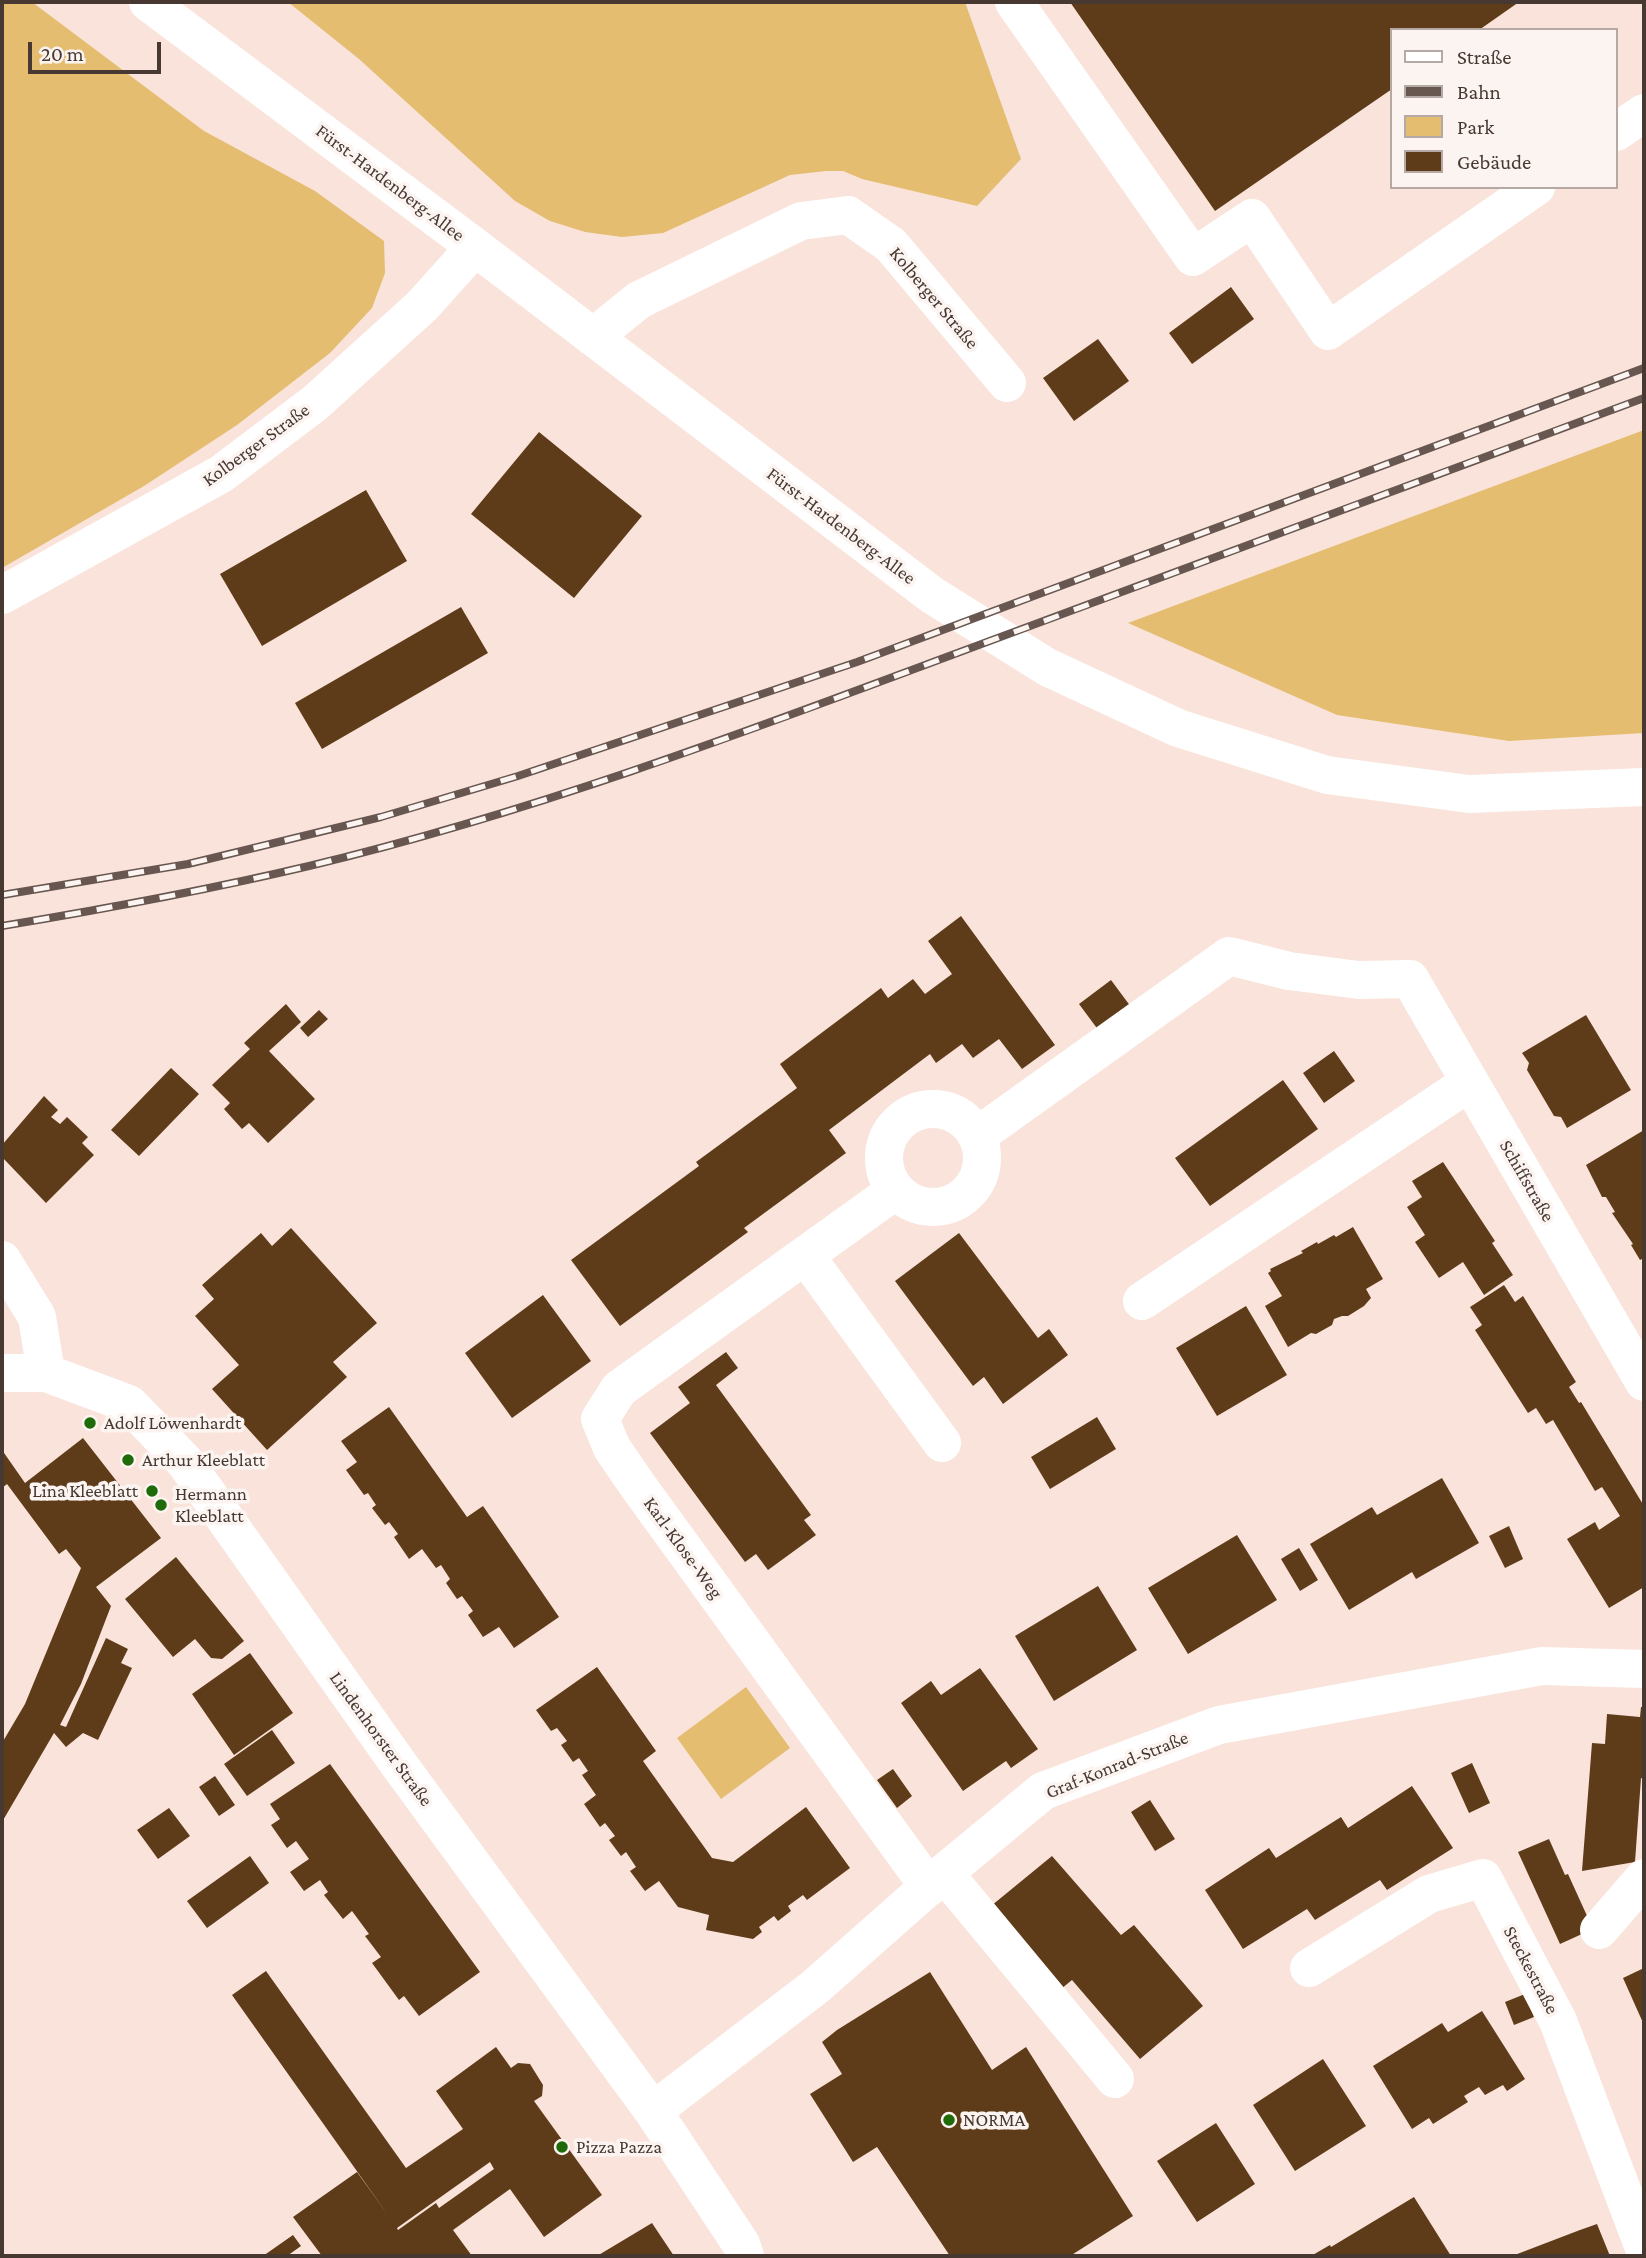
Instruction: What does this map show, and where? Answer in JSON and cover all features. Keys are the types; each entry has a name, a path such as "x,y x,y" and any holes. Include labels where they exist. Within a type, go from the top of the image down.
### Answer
{"street":[{"name":"Fürst-Hardenberg-Allee","path":"148,2 932,594 1047,667 1178,728 1327,775 1469,793 1644,787"},
{"path":"1014,2 1193,257 1252,218 1328,331 1533,189"},
{"path":"1618,131 1644,113"},
{"name":"Kolberger Straße","path":"593,337 639,300 801,220 848,215 891,245 1007,383"},
{"name":"Kolberger Straße","path":"2,595 221,474 315,402 422,306 475,247"},
{"name":"Schiffstraße","path":"978,1136 1229,956 1300,973 1359,980 1410,979 1644,1382"},
{"path":"1142,1301 1470,1082"},
{"path":"939,1109 955,1113 978,1136 982,1151 981,1167 976,1181 967,1194 954,1202 923,1206 896,1190 888,1176 884,1159 887,1143 894,1128 906,1116 922,1110 939,1109"},
{"name":"Karl-Klose-Weg","path":"896,1190 620,1390 600,1419 612,1448 638,1486 936,1880"},
{"path":"805,1255 942,1443"},
{"path":"2,1260 37,1317 46,1373 2,1373"},
{"path":"2,1282 37,1317"},
{"name":"Lindenhorster Straße","path":"46,1373 129,1404 185,1462 400,1766 653,2110 741,2244 745,2256"},
{"name":"Graf-Konrad-Straße","path":"653,2110 815,1987 936,1880 1043,1791 1219,1725 1542,1666 1644,1669"},
{"name":"Steckestraße","path":"1309,1968 1429,1894 1483,1878 1558,2021 1644,2248"},
{"path":"1599,1930 1644,1878"},
{"path":"936,1880 1115,2079"}],"green space":[{"path":"2,2 32,2 204,131 315,191 384,241 385,273 372,308 330,353 237,425 144,486 2,568"},
{"path":"288,2 965,2 1021,159 977,206 862,179 843,171 826,171 790,175 663,233 622,237 585,232 550,221 515,201 359,59"},
{"path":"1644,430 1644,733 1509,741 1337,715 1128,623"},
{"path":"746,1687 790,1748 721,1799 677,1738"}],"building":[{"path":"1070,2 1519,2 1482,28 1390,28 1390,90 1215,211"},
{"path":"1231,287 1254,319 1192,364 1169,333"},
{"path":"1098,339 1129,381 1074,421 1043,378"},
{"path":"539,432 642,516 574,598 471,514"},
{"path":"366,490 407,561 262,646 220,574"},
{"path":"461,607 488,653 322,749 295,703"},
{"path":"961,916 1055,1045 1022,1069 999,1039 973,1058 962,1044 936,1063 930,1054 829,1130 846,1153 744,1228 748,1232 620,1326 571,1260 699,1166 696,1162 797,1088 780,1064 881,988 888,998 913,979 925,994 952,974 928,941"},
{"path":"1111,980 1134,1011 1102,1035 1079,1004"},
{"path":"286,1004 301,1022 269,1051 315,1099 268,1143 249,1123 242,1129 224,1109 230,1103 212,1085 250,1049 244,1043"},
{"path":"319,1010 328,1019 308,1037 300,1028"},
{"path":"1586,1015 1631,1090 1567,1128 1561,1117 1554,1116 1527,1070 1529,1063 1522,1053"},
{"path":"1334,1051 1355,1081 1324,1103 1303,1073"},
{"path":"171,1068 199,1094 139,1156 111,1130"},
{"path":"1283,1080 1318,1129 1210,1206 1175,1158"},
{"path":"44,1096 58,1110 51,1117 60,1124 67,1117 88,1137 82,1143 94,1155 46,1203 2,1157 2,1145"},
{"path":"1644,1130 1644,1262 1640,1260 1631,1245 1633,1244 1612,1213 1615,1212 1606,1197 1602,1197 1586,1165"},
{"path":"1443,1162 1495,1241 1492,1243 1513,1275 1484,1295 1463,1262 1439,1278 1415,1242 1425,1235 1407,1207 1422,1197 1412,1181"},
{"path":"1353,1227 1383,1279 1366,1289 1371,1298 1364,1306 1348,1316 1334,1319 1332,1325 1316,1334 1311,1333 1288,1347 1265,1306 1282,1296 1268,1273 1270,1269 1303,1253 1301,1251 1317,1242 1318,1244 1334,1235 1336,1237"},
{"path":"291,1228 377,1323 333,1362 347,1377 267,1450 212,1389 239,1365 195,1316 214,1299 202,1285 261,1233 272,1246"},
{"path":"959,1233 1038,1338 1049,1329 1068,1355 1003,1404 984,1377 973,1386 895,1281"},
{"path":"1504,1285 1515,1302 1523,1296 1576,1382 1569,1387 1579,1403 1581,1402 1644,1506 1644,1587 1609,1608 1567,1539 1595,1522 1599,1530 1620,1516 1602,1487 1595,1491 1553,1420 1546,1424 1536,1408 1528,1413 1475,1330 1482,1325 1470,1307"},
{"path":"543,1295 591,1361 512,1418 465,1353"},
{"path":"1246,1306 1287,1375 1217,1416 1176,1348"},
{"path":"726,1352 738,1368 716,1385 811,1515 804,1520 816,1535 768,1570 756,1554 745,1562 650,1433 690,1403 678,1387"},
{"path":"389,1407 467,1517 483,1506 559,1617 514,1648 499,1627 483,1637 468,1615 473,1611 462,1596 457,1599 446,1583 450,1579 441,1565 436,1568 422,1549 409,1559 394,1537 398,1534 389,1522 385,1525 372,1508 376,1505 368,1493 364,1495 346,1470 357,1462 341,1441"},
{"path":"1097,1417 1116,1449 1050,1489 1031,1457"},
{"path":"83,1438 161,1538 96,1587 111,1606 81,1684 60,1725 66,1727 106,1638 128,1649 121,1663 132,1668 98,1740 83,1733 66,1747 54,1733 2,1822 2,1743 25,1704 81,1568 66,1549 59,1554 7,1484 2,1488 2,1450 25,1483"},
{"path":"1442,1478 1479,1543 1416,1579 1412,1572 1349,1610 1310,1544 1372,1507 1377,1515"},
{"path":"1509,1526 1523,1559 1505,1568 1489,1536"},
{"path":"1237,1535 1277,1600 1188,1654 1148,1588"},
{"path":"1299,1548 1318,1580 1300,1591 1281,1559"},
{"path":"176,1557 244,1641 222,1659 211,1658 195,1639 173,1657 125,1599"},
{"path":"1098,1586 1137,1650 1054,1701 1015,1636"},
{"path":"250,1653 293,1713 234,1755 192,1694"},
{"path":"597,1667 656,1751 643,1761 712,1858 733,1862 806,1807 850,1868 807,1900 803,1895 788,1906 791,1911 778,1921 774,1916 759,1927 762,1932 753,1939 706,1930 709,1915 678,1907 659,1881 645,1891 630,1871 636,1867 626,1852 621,1856 609,1840 615,1836 605,1823 600,1827 584,1804 596,1795 582,1775 588,1771 579,1758 573,1762 561,1745 567,1741 557,1728 551,1731 536,1710"},
{"path":"980,1668 1038,1749 1011,1768 1006,1761 963,1791 901,1703 931,1681 941,1695"},
{"path":"1641,1707 1644,1707 1644,1779 1641,1778 1635,1862 1582,1871 1592,1743 1605,1744 1607,1714 1640,1717"},
{"path":"272,1730 295,1763 247,1796 224,1764"},
{"path":"1472,1763 1490,1803 1469,1813 1451,1773"},
{"path":"330,1764 480,1972 419,2016 404,1996 399,2000 372,1963 381,1957 365,1936 369,1934 352,1911 343,1919 324,1895 328,1892 320,1880 304,1891 290,1872 309,1859 296,1841 287,1848 271,1825 280,1819 270,1804"},
{"path":"893,1769 912,1796 897,1808 877,1780"},
{"path":"215,1776 235,1805 219,1816 199,1787"},
{"path":"1412,1786 1453,1848 1387,1890 1380,1880 1315,1920 1307,1909 1243,1949 1205,1890 1269,1848 1276,1858 1341,1817 1348,1828"},
{"path":"1150,1800 1175,1839 1155,1851 1131,1812"},
{"path":"169,1808 190,1836 158,1859 137,1830"},
{"path":"1549,1839 1593,1929 1560,1944 1518,1852"},
{"path":"250,1856 269,1883 207,1928 187,1901"},
{"path":"1052,1856 1121,1935 1134,1925 1203,2006 1140,2059 1072,1980 1061,1989 991,1906"},
{"path":"1644,1968 1644,2025 1623,1978"},
{"path":"266,1971 406,2168 463,2129 436,2091 496,2047 511,2068 518,2063 530,2064 543,2085 542,2096 534,2101 602,2195 544,2237 510,2189 453,2230 472,2256 322,2256 293,2217 357,2172 388,2215 232,1995","holes":["490,2162 494,2169 439,2208 436,2203 398,2230 397,2228"]},
{"name":"NORMA","path":"930,1972 992,2070 1026,2047 1133,2216 1070,2256 950,2256 877,2147 853,2162 810,2094 842,2074 822,2042"},
{"path":"1525,1994 1534,2017 1514,2025 1505,2002"},
{"path":"1482,2011 1525,2079 1507,2091 1503,2085 1485,2095 1479,2087 1464,2096 1468,2102 1433,2124 1429,2118 1412,2129 1373,2066 1442,2023 1448,2032"},
{"path":"1323,2059 1366,2126 1295,2171 1253,2105"},
{"path":"1216,2123 1255,2184 1197,2222 1157,2161"},
{"path":"1414,2197 1451,2256 1311,2256 1330,2245 1331,2247"},
{"path":"652,2223 674,2256 597,2256"},
{"path":"1597,2224 1610,2256 1512,2256 1580,2230"},
{"path":"293,2235 301,2246 287,2256 263,2256"}],"railway":[{"path":"2,895 188,864 381,817 518,776 857,662 1644,368"},
{"path":"2,926 156,899 309,866 392,845 556,796 799,712 1644,398"}],"place":[{"name":"Adolf Löwenhardt","path":"90,1423"},
{"name":"Arthur Kleeblatt","path":"128,1460"},
{"name":"Lina Kleeblatt","path":"152,1491"},
{"name":"Hermann Kleeblatt","path":"161,1505"},
{"name":"NORMA","path":"949,2120"},
{"name":"Pizza Pazza","path":"562,2147"}]}
